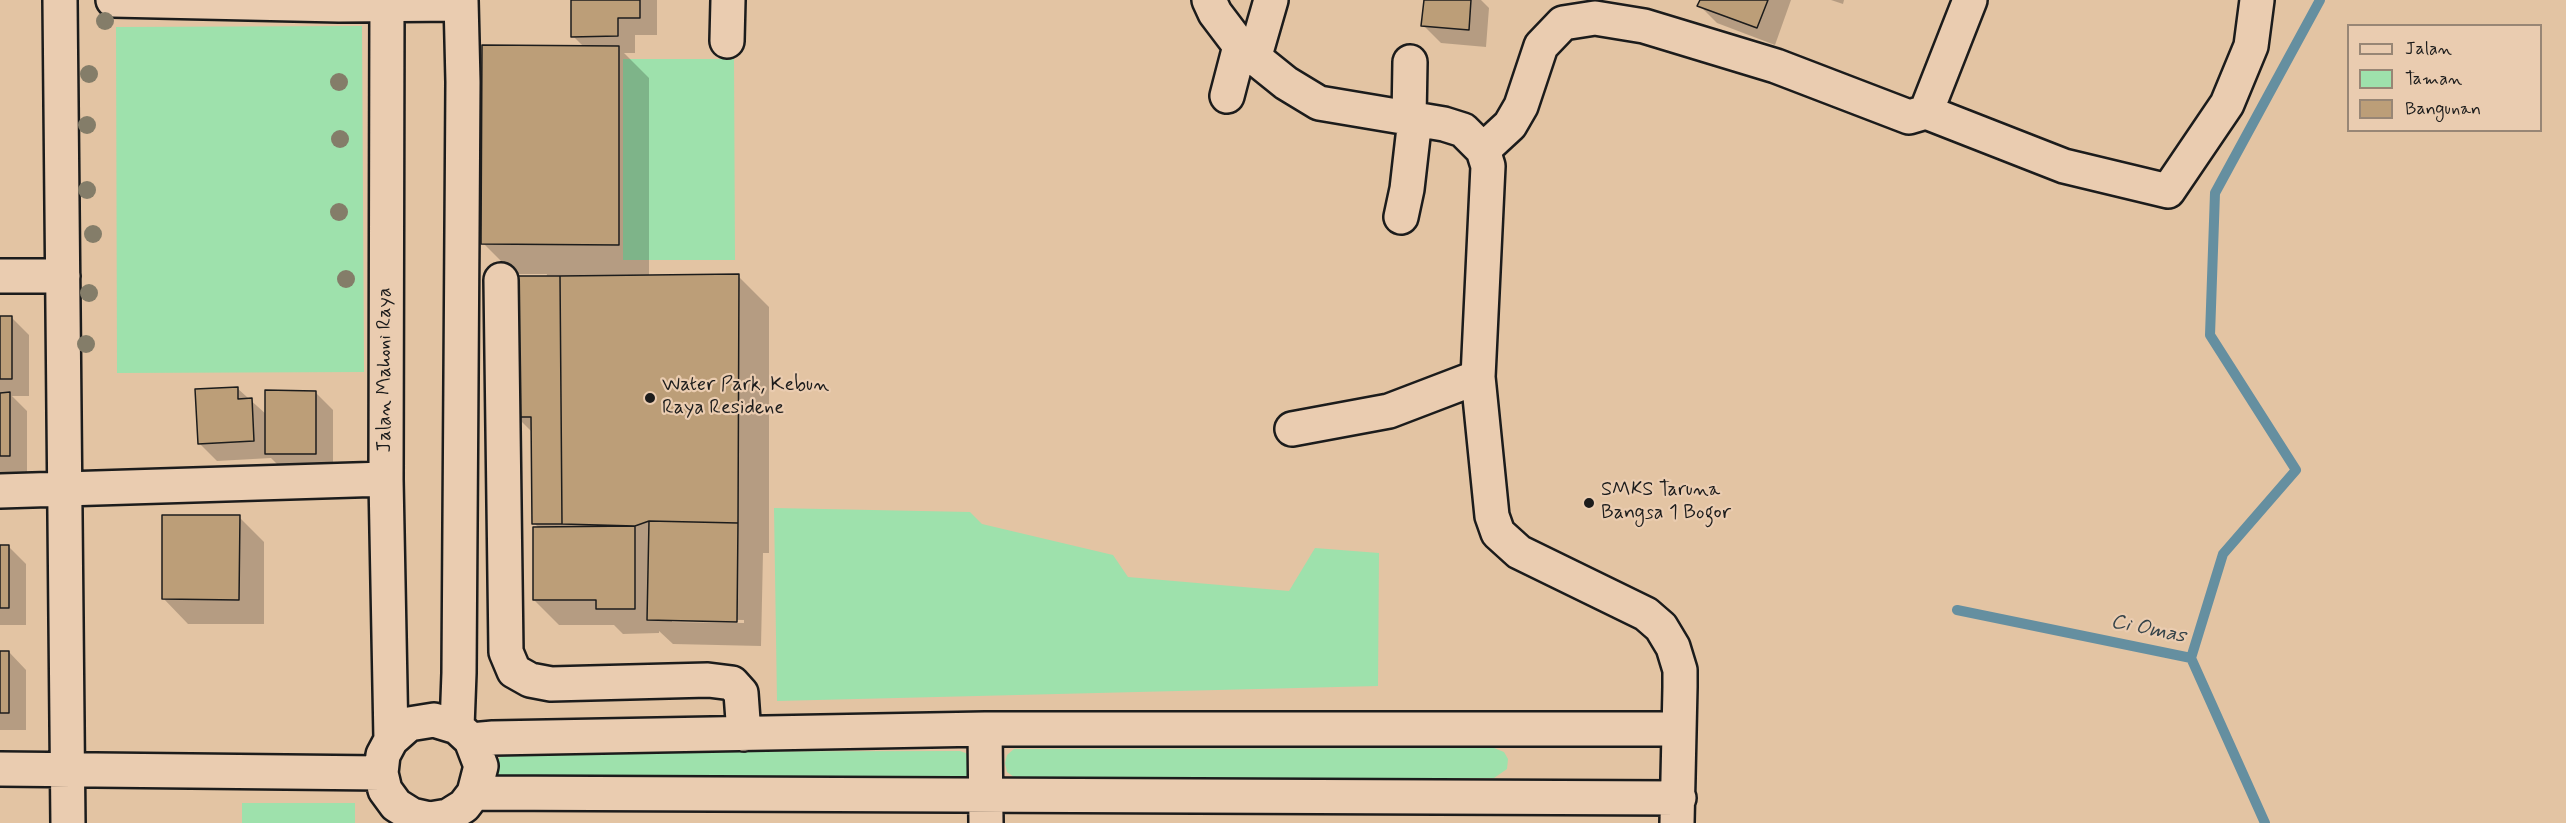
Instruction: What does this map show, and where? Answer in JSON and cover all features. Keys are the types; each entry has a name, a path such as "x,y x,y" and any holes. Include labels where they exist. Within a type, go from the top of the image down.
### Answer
{"street":[{"path":"60,0 68,823"},
{"path":"113,0 458,2 463,82 459,673 464,734 480,766 468,807"},
{"path":"728,0 728,41"},
{"path":"383,782 396,805 412,815 430,819 448,816 468,807 1678,811 1680,670 1673,646 1661,627 1646,614 1519,552 1498,533 1492,516 1478,376 1488,166 1483,150 1463,130 1444,123 1319,103 1286,83 1247,52 1215,13 1209,0"},
{"path":"1227,96 1271,0"},
{"path":"1926,112 1970,0"},
{"path":"1483,150 1510,125 1521,106 1540,46 1563,22 1595,18 1644,26 1776,66 1909,117 1926,112 2064,166 2168,191 2227,104 2252,46 2257,0"},
{"name":"Jalan Mahoni Raya","path":"390,740 386,479 391,3"},
{"path":"1401,217 1412,155 1410,62"},
{"path":"0,276 63,276"},
{"path":"501,280 506,652 514,672 530,680 551,684 708,680 732,683 741,693 744,734"},
{"path":"461,348 502,348"},
{"path":"1292,429 1389,411 1478,376"},
{"path":"0,491 66,491 386,479"},
{"path":"385,823 383,755 390,740 409,724 434,720 464,734 493,738 985,729 1679,729"},
{"path":"985,729 986,810"},
{"path":"0,769 68,769 383,782"}],"green space":[{"path":"362,26 364,372 117,373 116,27"},
{"path":"623,59 734,59 735,260 623,260"},
{"path":"774,508 970,512 982,524 1113,555 1128,577 1289,591 1315,548 1379,553 1378,686 777,701"},
{"path":"1494,748 1504,752 1508,759 1507,769 1494,778 1022,778 1014,777 1007,772 1005,763 1007,755 1014,749"},
{"path":"960,751 971,755 974,772 967,780 507,781 499,775 496,766 499,758 506,753 515,752"},
{"path":"242,803 355,803 355,823 242,823"}],"building":[{"path":"571,0 640,0 640,18 618,18 618,36 571,37"},
{"path":"1424,0 1471,0 1469,30 1421,26"},
{"path":"1700,0 1768,0 1757,28 1697,6"},
{"path":"482,45 619,46 619,245 481,244"},
{"name":"Water Park, Kebun Raya Residene","path":"739,274 738,523 649,521 635,526 562,524 560,276"},
{"path":"513,276 560,276 562,524 532,524 531,417 515,417"},
{"path":"0,316 12,316 12,379 0,379"},
{"path":"238,387 238,399 252,398 254,441 198,444 195,389"},
{"path":"265,390 316,391 316,454 265,454"},
{"path":"10,392 10,456 0,456 0,393"},
{"path":"162,515 240,515 239,600 162,599"},
{"path":"649,521 738,523 737,622 647,620"},
{"path":"635,526 635,609 596,609 596,600 533,600 533,527"},
{"path":"0,545 9,545 9,608 0,608"},
{"path":"0,651 9,651 9,713 0,713"}],"waterway":[{"path":"2191,658 2223,554 2296,470 2210,335 2215,193 2320,0"},
{"name":"Ci Omas","path":"1957,610 2191,658 2265,823"}],"place":[{"name":"Water Park, Kebun Raya Residene","path":"650,398"},
{"name":"SMKS Taruna Bangsa 1 Bogor","path":"1589,503"}]}
